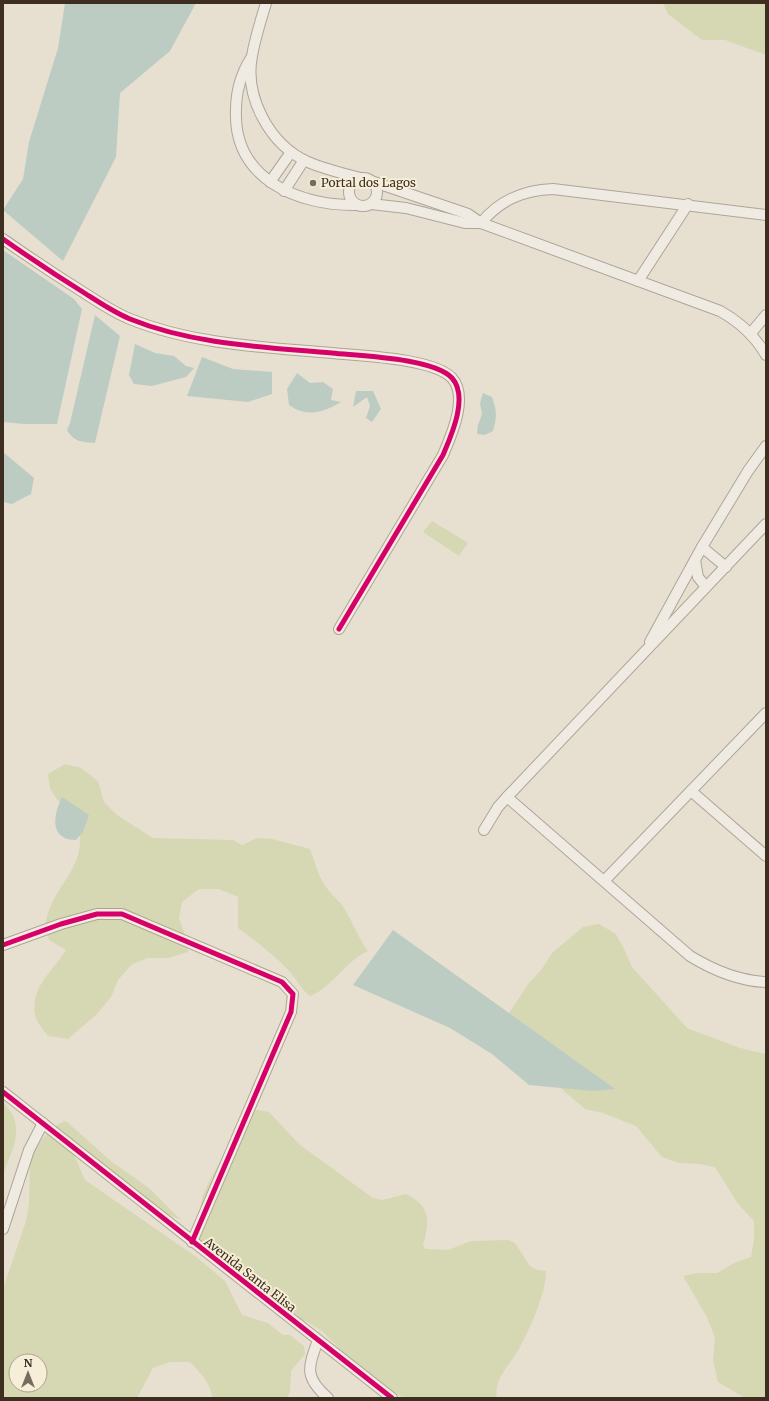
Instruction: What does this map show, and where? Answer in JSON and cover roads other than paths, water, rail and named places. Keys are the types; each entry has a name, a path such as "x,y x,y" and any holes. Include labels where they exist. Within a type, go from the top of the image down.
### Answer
{"street":[{"path":"266,3 252,57 244,72 238,90 235,119 237,136 243,152 255,169 270,182 284,190 310,201 322,204 361,206 371,204 406,208 465,223 481,223 503,202 521,194 553,189 688,204 766,215"},
{"path":"252,57 252,88 258,109 268,127 282,144 304,160 360,178 365,177 374,182 468,214 481,223 720,311 731,317 750,333 766,355"},
{"path":"270,182 291,152"},
{"path":"284,190 304,160"},
{"path":"357,205 350,198 349,188 352,183 360,178"},
{"path":"371,204 377,196 378,191 374,182"},
{"path":"638,281 688,204"},
{"path":"3,239 37,264 94,299 129,319 160,330 228,343 399,360 442,371 452,378 458,387 458,411 456,426 444,455 339,629"},
{"path":"750,333 766,315"},
{"path":"642,655 702,546 748,471 766,446"},
{"path":"484,830 498,807 507,797 766,524"},
{"path":"702,546 726,567"},
{"path":"695,560 698,577 706,587"},
{"path":"604,882 766,713"},
{"path":"691,791 766,856"},
{"path":"507,797 690,956 731,976 766,982"},
{"path":"3,945 60,924 97,914 122,914 282,982 293,994 291,1012 192,1242"},
{"name":"Avenida Santa Elisa","path":"3,1092 392,1398"},
{"path":"3,1229 29,1150 43,1122"},
{"path":"318,1340 309,1365 309,1376 317,1388 328,1398"}],"place":[{"name":"Portal dos Lagos","path":"313,183"}]}
